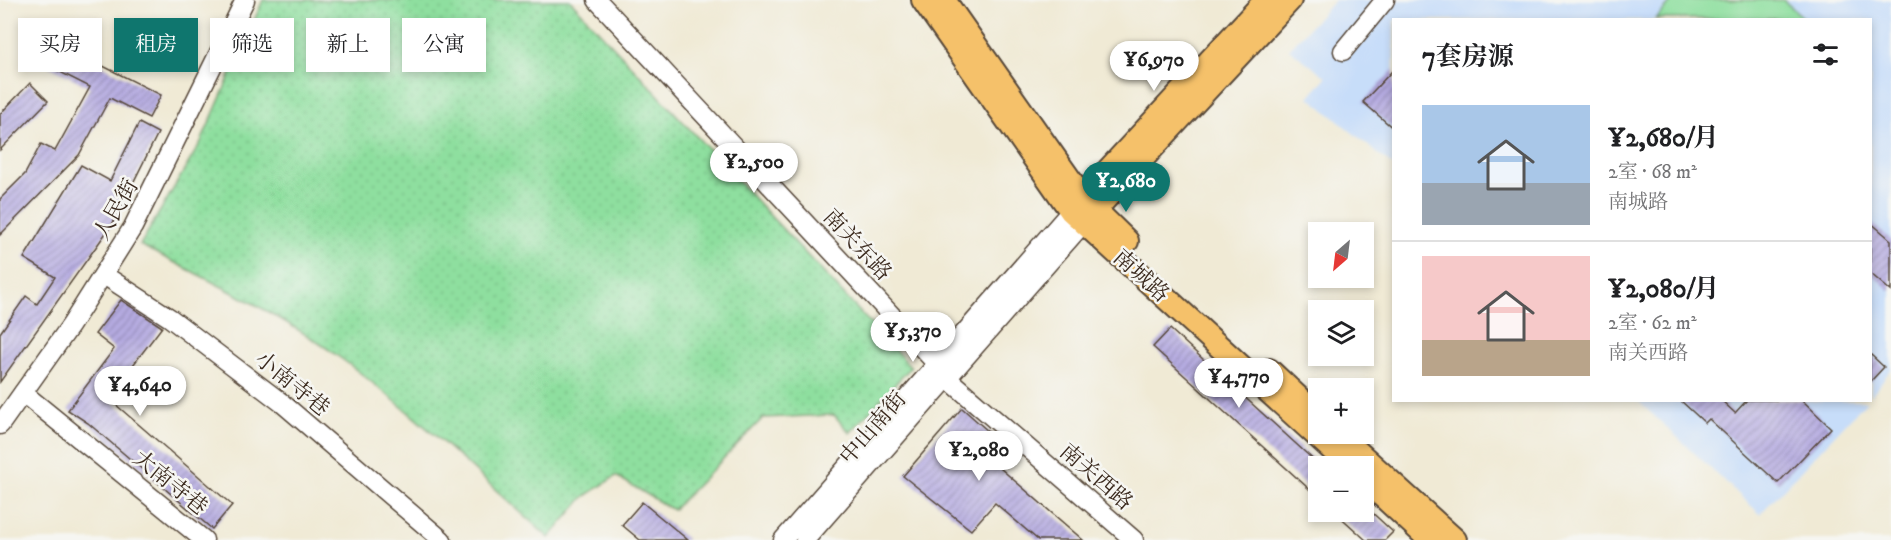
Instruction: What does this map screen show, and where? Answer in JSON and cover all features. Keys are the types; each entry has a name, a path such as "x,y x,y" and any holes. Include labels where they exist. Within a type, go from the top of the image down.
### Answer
{"main road":[{"name":"南城路","path":"923,0 1114,249 1339,456"},
{"name":"南城路","path":"944,0 1083,211 1308,407"},
{"path":"1083,211 1266,0"},
{"path":"1083,211 1290,0"},
{"path":"1349,444 1455,540"},
{"path":"1374,488 1430,540"}],"street":[{"name":"人民街","path":"0,425 104,275 152,194 245,0"},
{"name":"南关东路","path":"597,0 942,371"},
{"path":"1343,51 1385,0"},
{"name":"中山南街","path":"783,540 942,371 1083,211"},
{"name":"小南寺巷","path":"104,275 171,318 282,403 442,540"},
{"name":"中山南街","path":"805,540 942,371"},
{"name":"南关西路","path":"942,371 1134,540"},
{"name":"大南寺巷","path":"23,393 204,540"}],"shaded area":[{"path":"1335,0 1891,0 1891,369 1872,395 1872,18 1392,18 1392,165 1309,97 1326,77 1289,49"},
{"path":"1639,402 1866,402 1760,514"}],"green space":[{"path":"263,0 570,0 911,367 850,433 834,415 763,418 673,510 616,476 583,498 549,538 424,426 346,362 272,314 140,245 201,142 232,72 294,72 294,18 255,18"},
{"path":"1673,0 1783,0 1804,18 1657,18"}],"building":[{"path":"102,66 161,95 149,118 110,98 79,155 0,235 0,199 25,174 41,144 55,151 90,87 60,72 102,72"},
{"path":"1392,71 1392,127 1363,102"},
{"path":"30,83 48,101 0,150 0,114"},
{"path":"139,123 158,133 113,223 0,382 0,333 26,296 37,304 55,277 24,258 81,165 110,181"},
{"path":"1872,224 1891,240 1891,291 1872,275"},
{"path":"121,300 162,327 108,398 232,505 212,529 88,423 68,410 114,349 95,334"},
{"path":"1170,329 1309,456 1308,488 1153,347"},
{"path":"1872,356 1884,367 1872,380"},
{"path":"1682,402 1723,402 1735,413 1745,402 1804,402 1831,428 1778,483 1709,419 1705,423"},
{"path":"962,408 998,440 985,455 1083,540 1038,540 995,503 971,530 903,476"},
{"path":"642,502 688,540 640,540 622,525"},
{"path":"1374,514 1393,532 1385,540 1366,540 1346,522 1374,522"}]}
